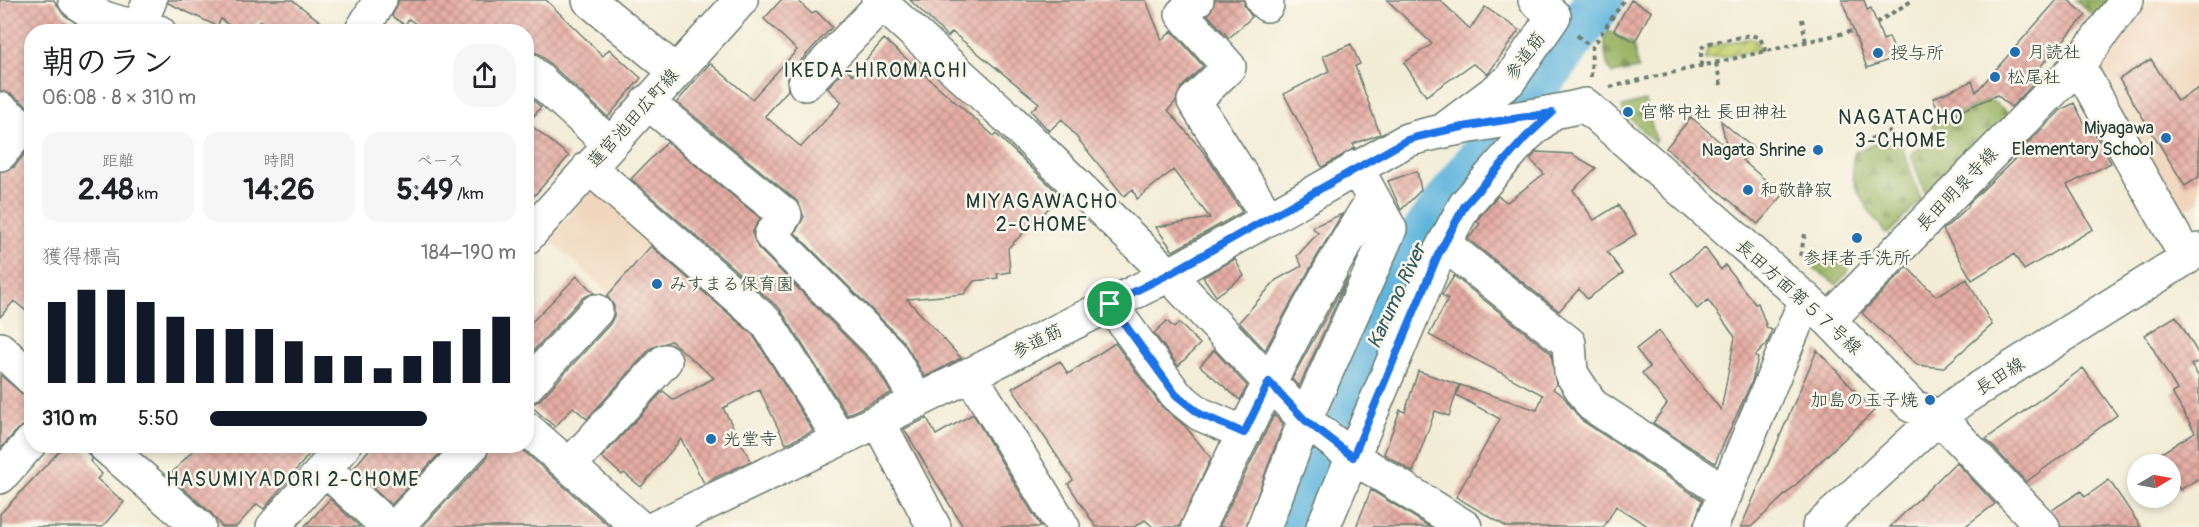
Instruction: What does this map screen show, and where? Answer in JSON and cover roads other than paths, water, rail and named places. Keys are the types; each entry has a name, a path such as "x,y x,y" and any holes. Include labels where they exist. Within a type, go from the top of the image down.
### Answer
{"street":[{"path":"75,0 83,8 113,21 149,20"},
{"path":"366,24 380,0"},
{"path":"589,0 675,71"},
{"name":"蓮宮池田広町線","path":"534,229 741,0"},
{"path":"1197,0 1182,14 1229,67 1194,102 1268,217"},
{"name":"参道筋","path":"657,527 878,421 1169,274 1407,140 1457,128 1509,81 1554,16 1535,0"},
{"name":"長田明泉寺線","path":"1711,527 1818,310 2078,65 2127,0"},
{"path":"806,84 880,2 1006,116 1169,274 1305,420 1353,457 1465,527"},
{"path":"2078,65 2193,254"},
{"path":"534,78 600,156 767,323 840,439"},
{"path":"647,102 785,215 771,235 890,354 917,401"},
{"name":"長田方面第５７号線","path":"1544,115 1585,105 1818,310 1912,406 1939,417 2043,527"},
{"path":"1457,128 1544,115"},
{"path":"1323,527 1444,244 1465,205 1544,115"},
{"path":"0,154 18,123"},
{"path":"1264,527 1305,420 1390,229 1356,167"},
{"path":"1198,527 1269,382 1337,257 1373,199"},
{"path":"1444,244 1569,343 1571,373 1592,405 1726,493"},
{"name":"長田線","path":"1819,527 1939,417 1964,398 2193,254"},
{"path":"1110,304 1176,395 1200,414 1244,433"},
{"path":"534,378 596,311"},
{"path":"0,349 24,372"},
{"path":"569,466 665,361"},
{"path":"970,374 1063,527"},
{"path":"878,421 934,527"},
{"path":"534,435 639,527"},
{"path":"0,477 24,450"},
{"path":"113,453 199,527"},
{"path":"396,527 465,453"},
{"path":"273,527 334,457 388,527"}],"waterway":[{"name":"Karumo River","path":"1294,527 1415,247 1600,0"}],"place":[{"name":"月読社","path":"2015,52"},
{"name":"授与所","path":"1878,53"},
{"name":"松尾社","path":"1995,77"},
{"name":"官幣中社 長田神社","path":"1628,112"},
{"name":"Miyagawa Elementary School","path":"2166,138"},
{"name":"Nagata Shrine","path":"1818,150"},
{"name":"和敬静寂","path":"1748,190"},
{"name":"参拝者手洗所","path":"1857,238"},
{"name":"みすまる保育園","path":"657,284"},
{"name":"加島の玉子焼","path":"1930,400"},
{"name":"光堂寺","path":"711,439"}],"district":[{"name":"IKEDA-HIROMACHI","path":"876,70"},
{"name":"NAGATACHO 3-CHOME","path":"1901,128"},
{"name":"MIYAGAWACHO 2-CHOME","path":"1042,212"},
{"name":"HASUMIYADORI 2-CHOME","path":"293,479"}]}
